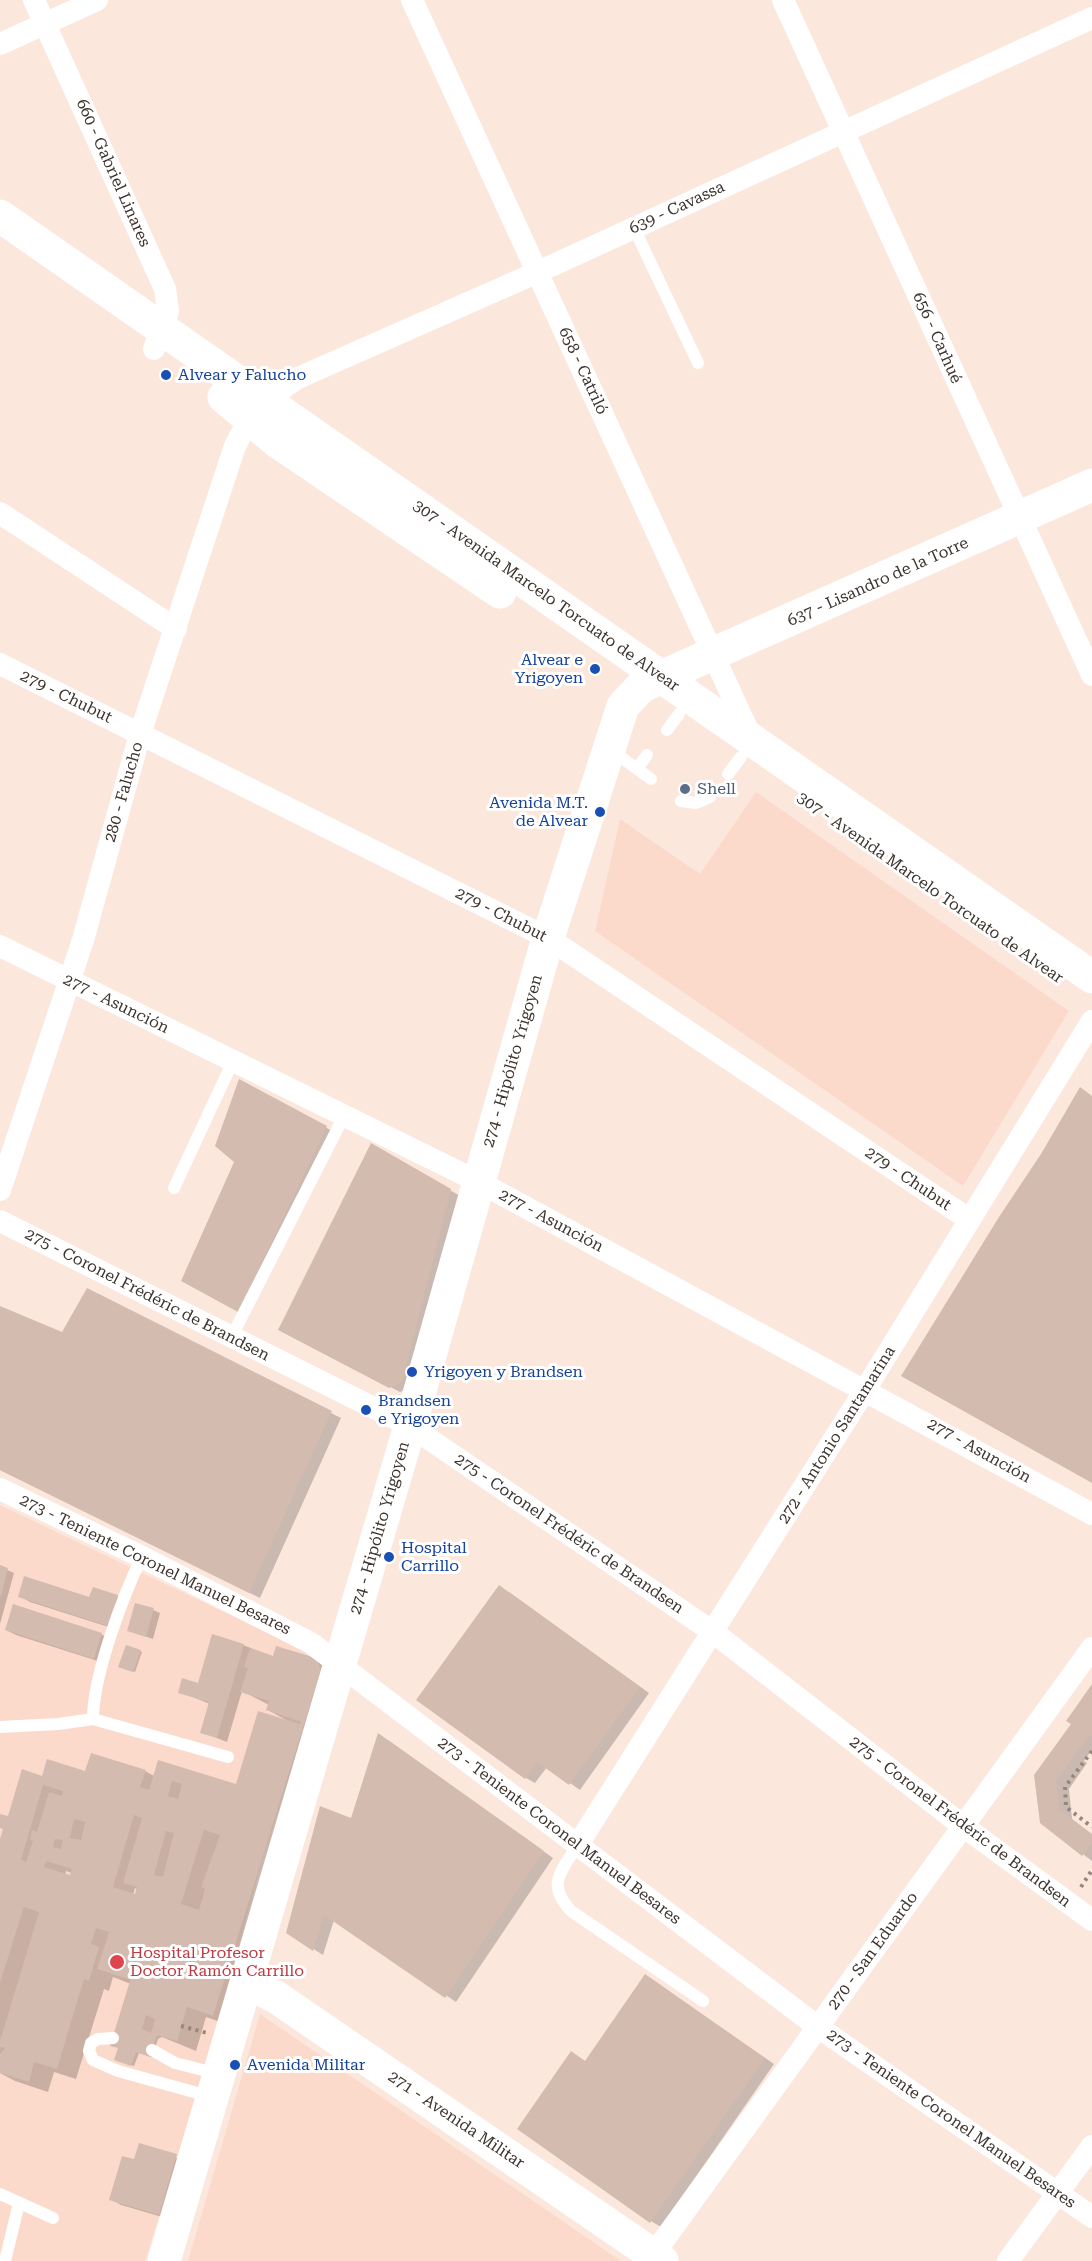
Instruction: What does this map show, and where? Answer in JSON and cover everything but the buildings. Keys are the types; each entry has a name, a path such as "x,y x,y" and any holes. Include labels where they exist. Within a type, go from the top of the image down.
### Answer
{"street":[{"name":"660 - Gabriel Linares","path":"34,0 165,289 168,311 158,338"},
{"path":"0,44 97,0"},
{"name":"658 - Catriló","path":"412,0 712,655 741,757"},
{"name":"656 - Carhué","path":"783,0 1019,520 1092,675"},
{"name":"639 - Cavassa","path":"258,410 298,378 538,272 843,130 1092,18"},
{"name":"307 - Avenida Marcelo Torcuato de Alvear","path":"0,216 158,338 258,410 652,682 741,757"},
{"name":"307 - Avenida Marcelo Torcuato de Alvear","path":"0,243 158,338"},
{"name":"280 - Falucho","path":"0,1190 83,940 140,734 234,446 258,410"},
{"name":"637 - Lisandro de la Torre","path":"652,682 1019,520 1092,485"},
{"path":"0,513 176,629"},
{"name":"279 - Chubut","path":"0,664 548,938 970,1220"},
{"name":"307 - Avenida Marcelo Torcuato de Alvear","path":"652,682 673,722 741,757 1087,979"},
{"name":"274 - Hipólito Yrigoyen","path":"164,2261 410,1425 548,938 623,706 652,682"},
{"name":"277 - Asunción","path":"0,946 479,1182 1092,1514"},
{"name":"272 - Antonio Santamarina","path":"577,1846 865,1390 1092,1021"},
{"name":"275 - Coronel Frédéric de Brandsen","path":"0,1221 231,1338 410,1425 713,1632 963,1826 1092,1920"},
{"name":"273 - Teniente Coronel Manuel Besares","path":"0,1489 311,1642 577,1846 818,2026 1092,2217"},
{"name":"270 - San Eduardo","path":"657,2258 818,2026 1092,1648"},
{"name":"271 - Avenida Militar","path":"247,1983 276,1997 657,2258"},
{"path":"1008,2261 1092,2146"}],"lane":[{"path":"634,228 698,363"},
{"path":"608,748 651,779"},
{"path":"637,769 647,755"},
{"path":"681,801 696,803 710,797"},
{"path":"174,1188 233,1061"},
{"path":"231,1338 344,1116"},
{"path":"93,1719 96,1692 126,1589 142,1557"},
{"path":"0,1727 58,1724 93,1719 228,1757"},
{"path":"577,1846 557,1878 556,1887 563,1902 571,1911 703,2001"},
{"path":"113,2038 98,2038 91,2043 89,2052 93,2060 118,2071 217,2086"},
{"path":"152,2050 217,2086"},
{"path":"0,2193 53,2218"},
{"path":"5,2261 19,2203"}],"path":[{"path":"1092,1751 1065,1787 1066,1807 1092,1827"}],"shaded area":[{"path":"756,792 1069,1011 963,1186 595,931 620,819 700,874"},
{"name":"Hospital Profesor Doctor Ramón Carrillo","path":"0,1505 320,1658 324,1669 262,1861 207,2063 145,2261 0,2261"},
{"path":"260,2014 621,2261 188,2261"}],"place":[{"name":"Alvear y Falucho","path":"166,375"},
{"name":"Alvear e Yrigoyen","path":"595,669"},
{"name":"Shell","path":"685,789"},
{"name":"Avenida M.T. de Alvear","path":"600,812"},
{"name":"Yrigoyen y Brandsen","path":"412,1372"},
{"name":"Brandsen e Yrigoyen","path":"366,1410"},
{"name":"Hospital Carrillo","path":"389,1557"},
{"name":"Hospital Profesor Doctor Ramón Carrillo","path":"117,1962"},
{"name":"Avenida Militar","path":"235,2065"}]}
